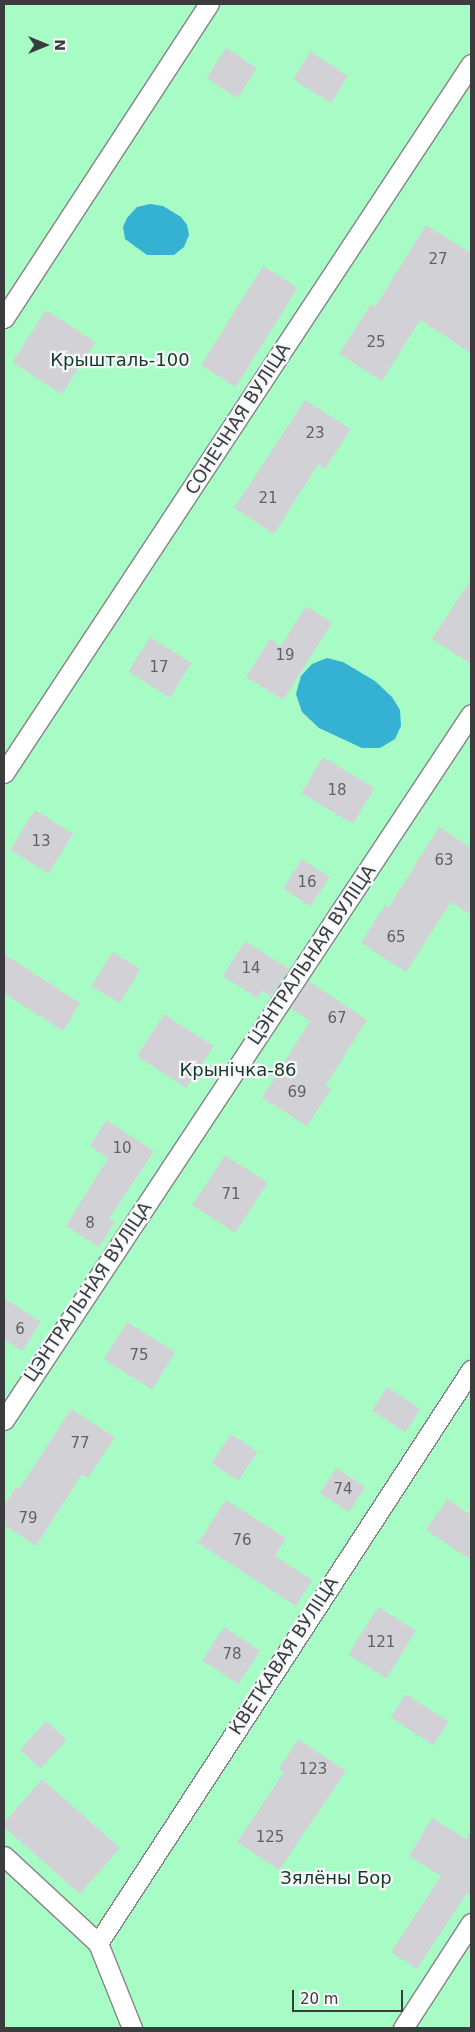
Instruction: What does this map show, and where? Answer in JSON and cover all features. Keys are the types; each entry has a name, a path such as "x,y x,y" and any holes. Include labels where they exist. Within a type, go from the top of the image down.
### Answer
{"lane":[{"path":"4,318 209,4"},
{"name":"СОНЕЧНАЯ ВУЛІЦА","path":"4,773 471,64"},
{"name":"ЦЭНТРАЛЬНАЯ ВУЛІЦА","path":"4,1420 471,714"},
{"name":"КВЕТКАВАЯ ВУЛІЦА","path":"98,1943 471,1370"},
{"path":"4,1856 98,1943 132,2028"},
{"path":"403,2028 471,1924"}],"green space":[{"name":"Крынічка-86","path":"4,4 471,4 471,2028 4,2028"}],"water":[{"path":"150,204 163,206 181,217 187,225 189,235 184,247 174,255 147,255 125,239 123,227 127,218 137,207"},
{"path":"327,658 343,662 375,681 392,697 400,710 401,726 395,739 380,748 362,748 319,728 302,712 296,694 301,676 312,664"}],"building":[{"path":"226,48 257,68 237,98 206,78"},
{"path":"310,52 348,76 331,103 293,79"},
{"path":"426,225 471,253 471,353 420,320 382,381 339,354 371,304 375,307"},
{"path":"263,266 298,288 236,387 201,365"},
{"path":"46,310 95,342 62,394 12,362"},
{"path":"305,400 351,429 325,469 318,464 274,534 234,508"},
{"path":"471,579 471,664 432,639"},
{"path":"306,606 332,623 283,700 246,677 270,639 281,646"},
{"path":"150,637 192,663 170,698 128,672"},
{"path":"323,757 374,788 353,824 301,793"},
{"path":"35,810 73,834 48,874 10,850"},
{"path":"439,827 471,848 471,915 451,902 406,972 361,943 385,905 388,908"},
{"path":"302,859 330,877 311,906 283,888"},
{"path":"245,941 289,969 271,996 262,991 257,998 223,976"},
{"path":"112,952 140,969 120,1003 91,986"},
{"path":"4,954 80,1003 63,1031 4,993"},
{"path":"308,981 367,1020 326,1085 331,1089 307,1126 262,1098 310,1021 290,1008"},
{"path":"164,1014 213,1046 186,1088 137,1056"},
{"path":"106,1120 154,1151 109,1219 115,1222 99,1247 66,1226 108,1158 90,1146"},
{"path":"225,1155 268,1183 235,1233 192,1205"},
{"path":"4,1298 41,1322 22,1351 4,1339"},
{"path":"127,1322 175,1352 152,1390 104,1359"},
{"path":"387,1387 421,1409 405,1432 372,1410"},
{"path":"71,1409 115,1437 88,1478 82,1474 36,1546 4,1525 4,1506 16,1487 19,1489"},
{"path":"231,1434 258,1452 238,1481 211,1463"},
{"path":"336,1468 365,1487 349,1512 320,1493"},
{"path":"447,1499 471,1515 471,1560 426,1530"},
{"path":"226,1500 286,1538 275,1556 312,1580 296,1606 198,1543"},
{"path":"378,1607 416,1631 386,1678 348,1654"},
{"path":"224,1627 260,1650 238,1684 202,1661"},
{"path":"406,1694 449,1722 434,1745 391,1717"},
{"path":"46,1721 67,1740 41,1769 20,1750"},
{"path":"298,1739 346,1771 279,1870 237,1842 284,1772 279,1769"},
{"path":"42,1779 120,1848 80,1894 4,1827 4,1823"},
{"path":"432,1818 466,1839 471,1831 471,1895 467,1893 417,1969 391,1952 441,1876 409,1856"}],"park label":[{"name":"Крышталь-100","path":"120,360"},
{"name":"Зялёны Бор","path":"336,1878"}]}
